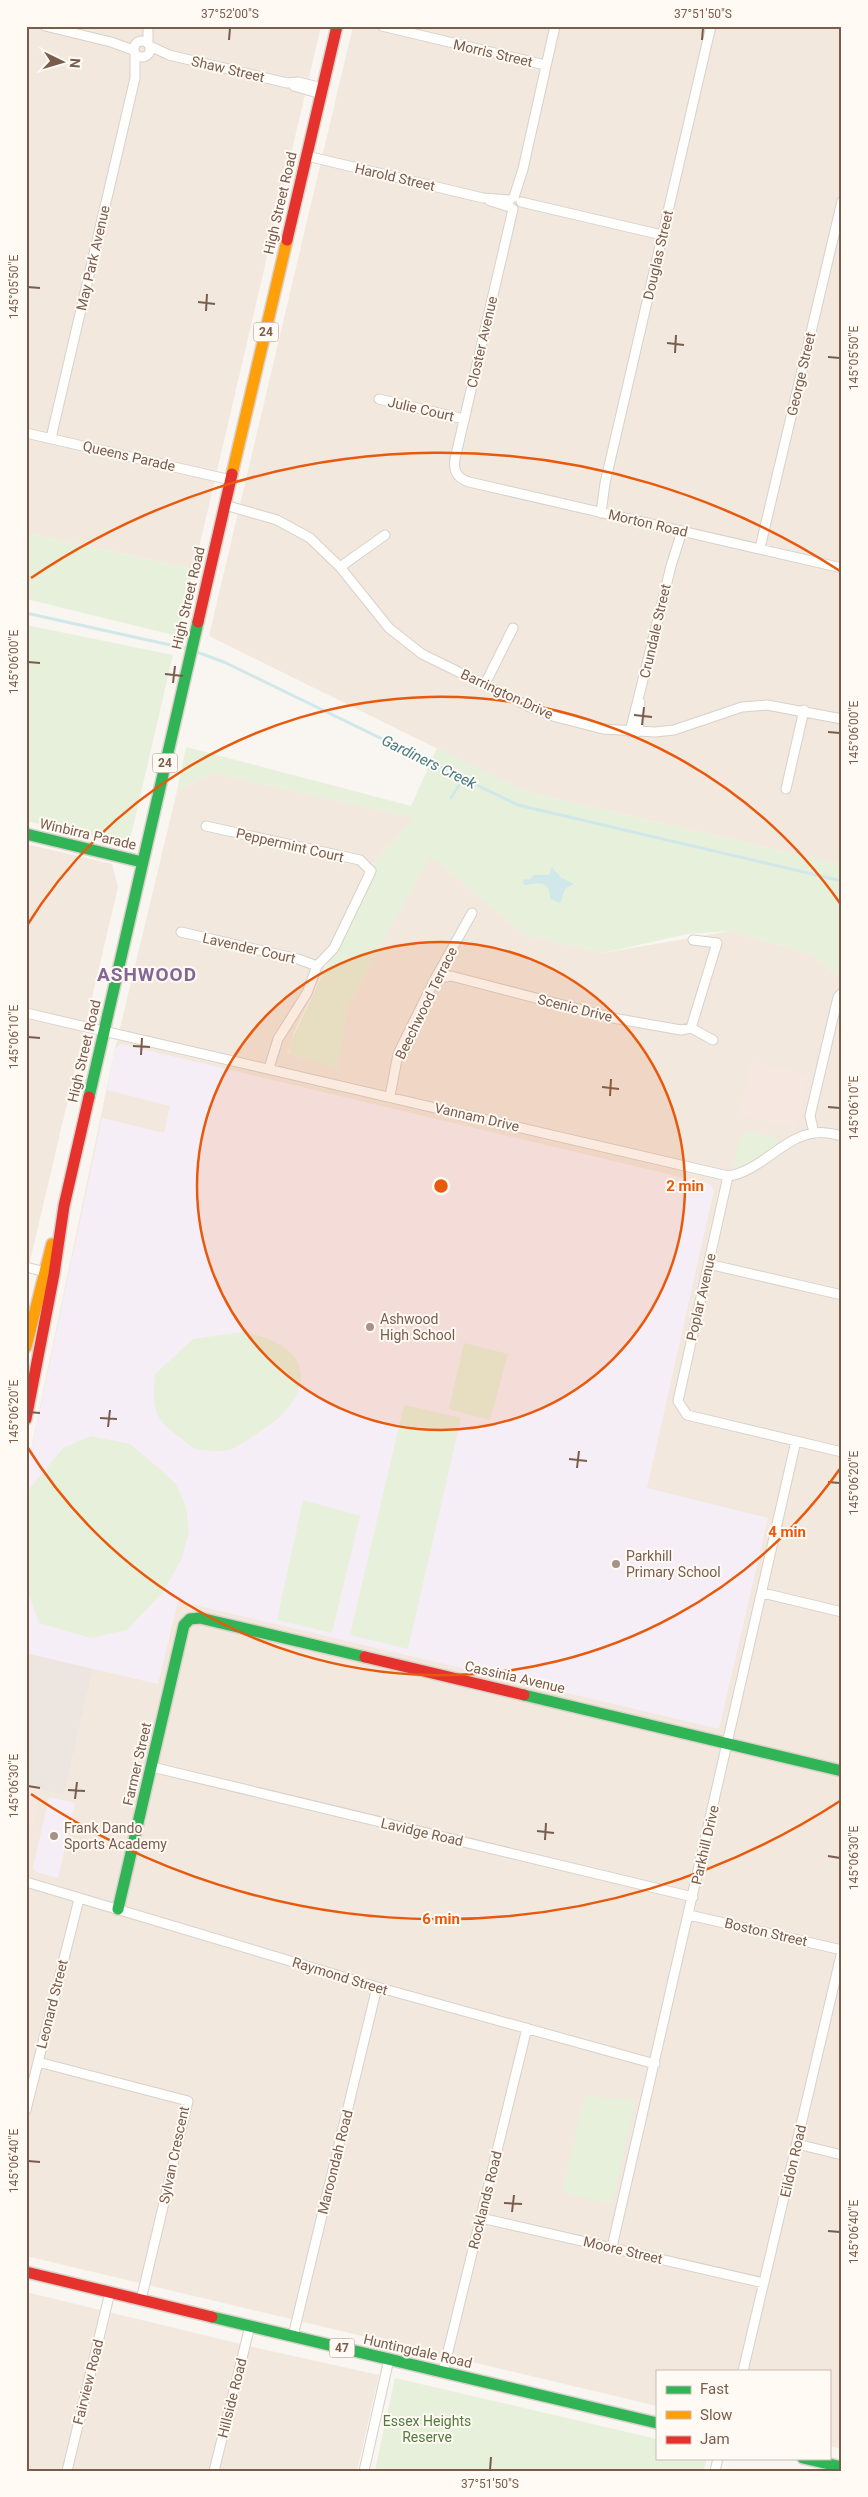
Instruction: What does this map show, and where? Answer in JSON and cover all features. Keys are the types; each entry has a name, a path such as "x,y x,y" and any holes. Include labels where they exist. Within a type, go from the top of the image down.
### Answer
{"main road":[{"name":"High Street Road","path":"26,1419 49,1273 142,862 337,26"},
{"name":"Winbirra Parade","path":"26,834 142,862"},
{"name":"High Street Road","path":"26,1347 49,1273"},
{"name":"Cassinia Avenue","path":"184,1625 190,1619 200,1618 842,1771"},
{"name":"Farmer Street","path":"118,1909 184,1625"},
{"name":"Huntingdale Road","path":"26,2272 656,2423"},
{"path":"811,2460 842,2468"}],"street":[{"path":"45,26 148,50"},
{"name":"May Park Avenue","path":"51,438 135,78 136,47 147,26"},
{"name":"May Park Avenue","path":"135,78 148,50 147,26"},
{"name":"Morris Street","path":"382,26 545,65"},
{"name":"Closter Avenue","path":"457,474 454,464 555,26"},
{"name":"Douglas Street","path":"598,512 711,26"},
{"path":"136,47 148,50"},
{"name":"Shaw Street","path":"148,50 287,82 298,82 322,91"},
{"name":"Harold Street","path":"307,156 483,198 515,202 662,235"},
{"name":"George Street","path":"760,548 842,200"},
{"name":"Julie Court","path":"378,399 464,419"},
{"name":"Queens Parade","path":"26,433 231,480"},
{"name":"Morton Road","path":"457,474 469,482 842,568"},
{"name":"Barrington Drive","path":"225,506 260,514 288,525 320,546 340,567 379,618 405,642 422,654 530,707 567,720 603,729 634,732 674,730 742,707 767,705 804,710 842,719"},
{"name":"Crundale Street","path":"634,732 634,712 640,696 679,531"},
{"path":"340,567 385,536"},
{"path":"485,684 513,628"},
{"path":"786,789 804,710"},
{"name":"Peppermint Court","path":"206,826 360,860 371,871 334,948 317,966"},
{"name":"Beechwood Terrace","path":"390,1096 398,1054 435,978 472,913"},
{"name":"Lavender Court","path":"181,932 298,959 317,966"},
{"path":"691,1028 717,943 692,940"},
{"path":"269,1068 278,1039 306,992 317,966"},
{"name":"Scenic Drive","path":"435,978 452,976 613,1018 681,1030 691,1028 713,1040"},
{"path":"814,1133 810,1116 838,997 842,993"},
{"name":"Vannam Drive","path":"26,1013 728,1176"},
{"path":"728,1176 745,1171 797,1140 814,1133 842,1136"},
{"name":"Poplar Avenue","path":"728,1176 678,1401 687,1415 796,1441"},
{"path":"708,1264 842,1295"},
{"path":"26,1267 49,1273"},
{"path":"796,1441 842,1452"},
{"name":"Parkhill Drive","path":"612,2248 763,1593 796,1441"},
{"path":"763,1593 842,1612"},
{"name":"Lavidge Road","path":"152,1767 693,1897"},
{"name":"Raymond Street","path":"26,1882 377,1987 655,2064"},
{"name":"Leonard Street","path":"26,2110 79,1899"},
{"name":"Boston Street","path":"689,1915 842,1951"},
{"name":"Eildon Road","path":"744,2370 842,1951"},
{"name":"Maroondah Road","path":"293,2336 377,1987"},
{"name":"Rocklands Road","path":"443,2372 527,2028"},
{"name":"Sylvan Crescent","path":"38,2062 188,2101 141,2300"},
{"path":"797,2144 842,2155"},
{"name":"Moore Street","path":"481,2218 764,2283"},
{"name":"Fairview Road","path":"67,2471 110,2292"},
{"name":"Hillside Road","path":"214,2471 250,2326"},
{"path":"364,2471 389,2359"}],"shaded area":[{"path":"26,26 321,26 194,569 26,533"},
{"path":"353,26 842,26 842,865 523,791 209,636"},
{"path":"213,773 415,818 376,860 294,1032 288,1053 338,1068 347,1007 430,855 524,934 603,953 730,931 812,954 839,977 842,976 842,2449 830,2446 830,2370 656,2370 656,2406 26,2256 26,1850 39,1789 64,1795 93,1669 26,1653 26,1473 115,1049 177,791"},
{"path":"26,844 112,864 118,887 26,1278"},
{"name":"Ashwood High School","path":"121,1044 710,1184 714,1190 647,1488 768,1518 719,1729 178,1601 158,1684 26,1653 26,1475 102,1118 164,1133 170,1106 107,1090 115,1049"},
{"path":"752,1062 808,1075 796,1128 740,1115"},
{"path":"26,1653 93,1669 64,1795 26,1786"},
{"path":"26,1786 39,1789 26,1850"},
{"name":"Frank Dando Sports Academy","path":"49,1797 75,1803 58,1878 36,1872 33,1868"},
{"path":"26,2292 253,2347 379,2375 357,2471 26,2471"}],"green space":[{"path":"26,533 194,569 178,636 26,599"},
{"path":"26,625 173,655 129,844 26,821"},
{"path":"186,747 411,806 437,748 523,791 842,865 842,976 839,977 812,954 730,931 687,934 603,953 524,934 430,856 347,1007 338,1069 289,1053 291,1042 376,860 414,818 213,773 177,791"},
{"path":"747,1131 776,1138 780,1144 743,1166 733,1168 740,1138"},
{"path":"242,1332 268,1339 286,1349 297,1362 301,1376 298,1391 289,1407 274,1422 239,1446 223,1451 196,1449 171,1431 159,1417 154,1403 155,1374 193,1339"},
{"path":"464,1343 508,1354 490,1420 449,1409"},
{"path":"404,1405 461,1418 408,1649 350,1635"},
{"path":"91,1436 130,1444 176,1484 186,1506 189,1532 181,1560 163,1592 127,1630 91,1638 39,1623 26,1586 26,1500 30,1488 63,1448"},
{"path":"303,1500 360,1516 332,1633 277,1620"},
{"path":"585,2096 636,2100 612,2204 562,2192"},
{"name":"Essex Heights Reserve","path":"395,2378 656,2439 656,2460 707,2460 704,2471 375,2471"}],"water":[{"path":"552,867 560,877 574,884 565,890 560,903 550,899 548,887 542,883 524,885 523,882 524,879 529,880 534,875 549,875"}],"waterway":[{"name":"Gardiners Creek","path":"26,613 188,649"},
{"name":"Gardiners Creek","path":"194,651 224,662 518,805 842,881"},
{"path":"451,798 463,779"}],"traffic: fast":[{"path":"89,1097 198,622"},
{"path":"26,834 142,862"},
{"path":"118,1909 184,1625 190,1619 200,1618 365,1657"},
{"path":"524,1695 842,1771"},
{"path":"212,2317 656,2423"},
{"path":"812,2460 842,2467"}],"traffic: slow":[{"path":"232,474 287,240"},
{"path":"26,1347 52,1244"}],"traffic: jam":[{"path":"287,240 337,26"},
{"path":"198,622 232,474"},
{"path":"26,1419 54,1274 64,1206 89,1097"},
{"path":"365,1657 524,1695"},
{"path":"26,2272 212,2317"}],"place":[{"name":"Ashwood High School","path":"370,1327"},
{"name":"Parkhill Primary School","path":"616,1564"},
{"name":"Frank Dando Sports Academy","path":"54,1836"}],"district":[{"name":"ASHWOOD","path":"147,974"}]}
